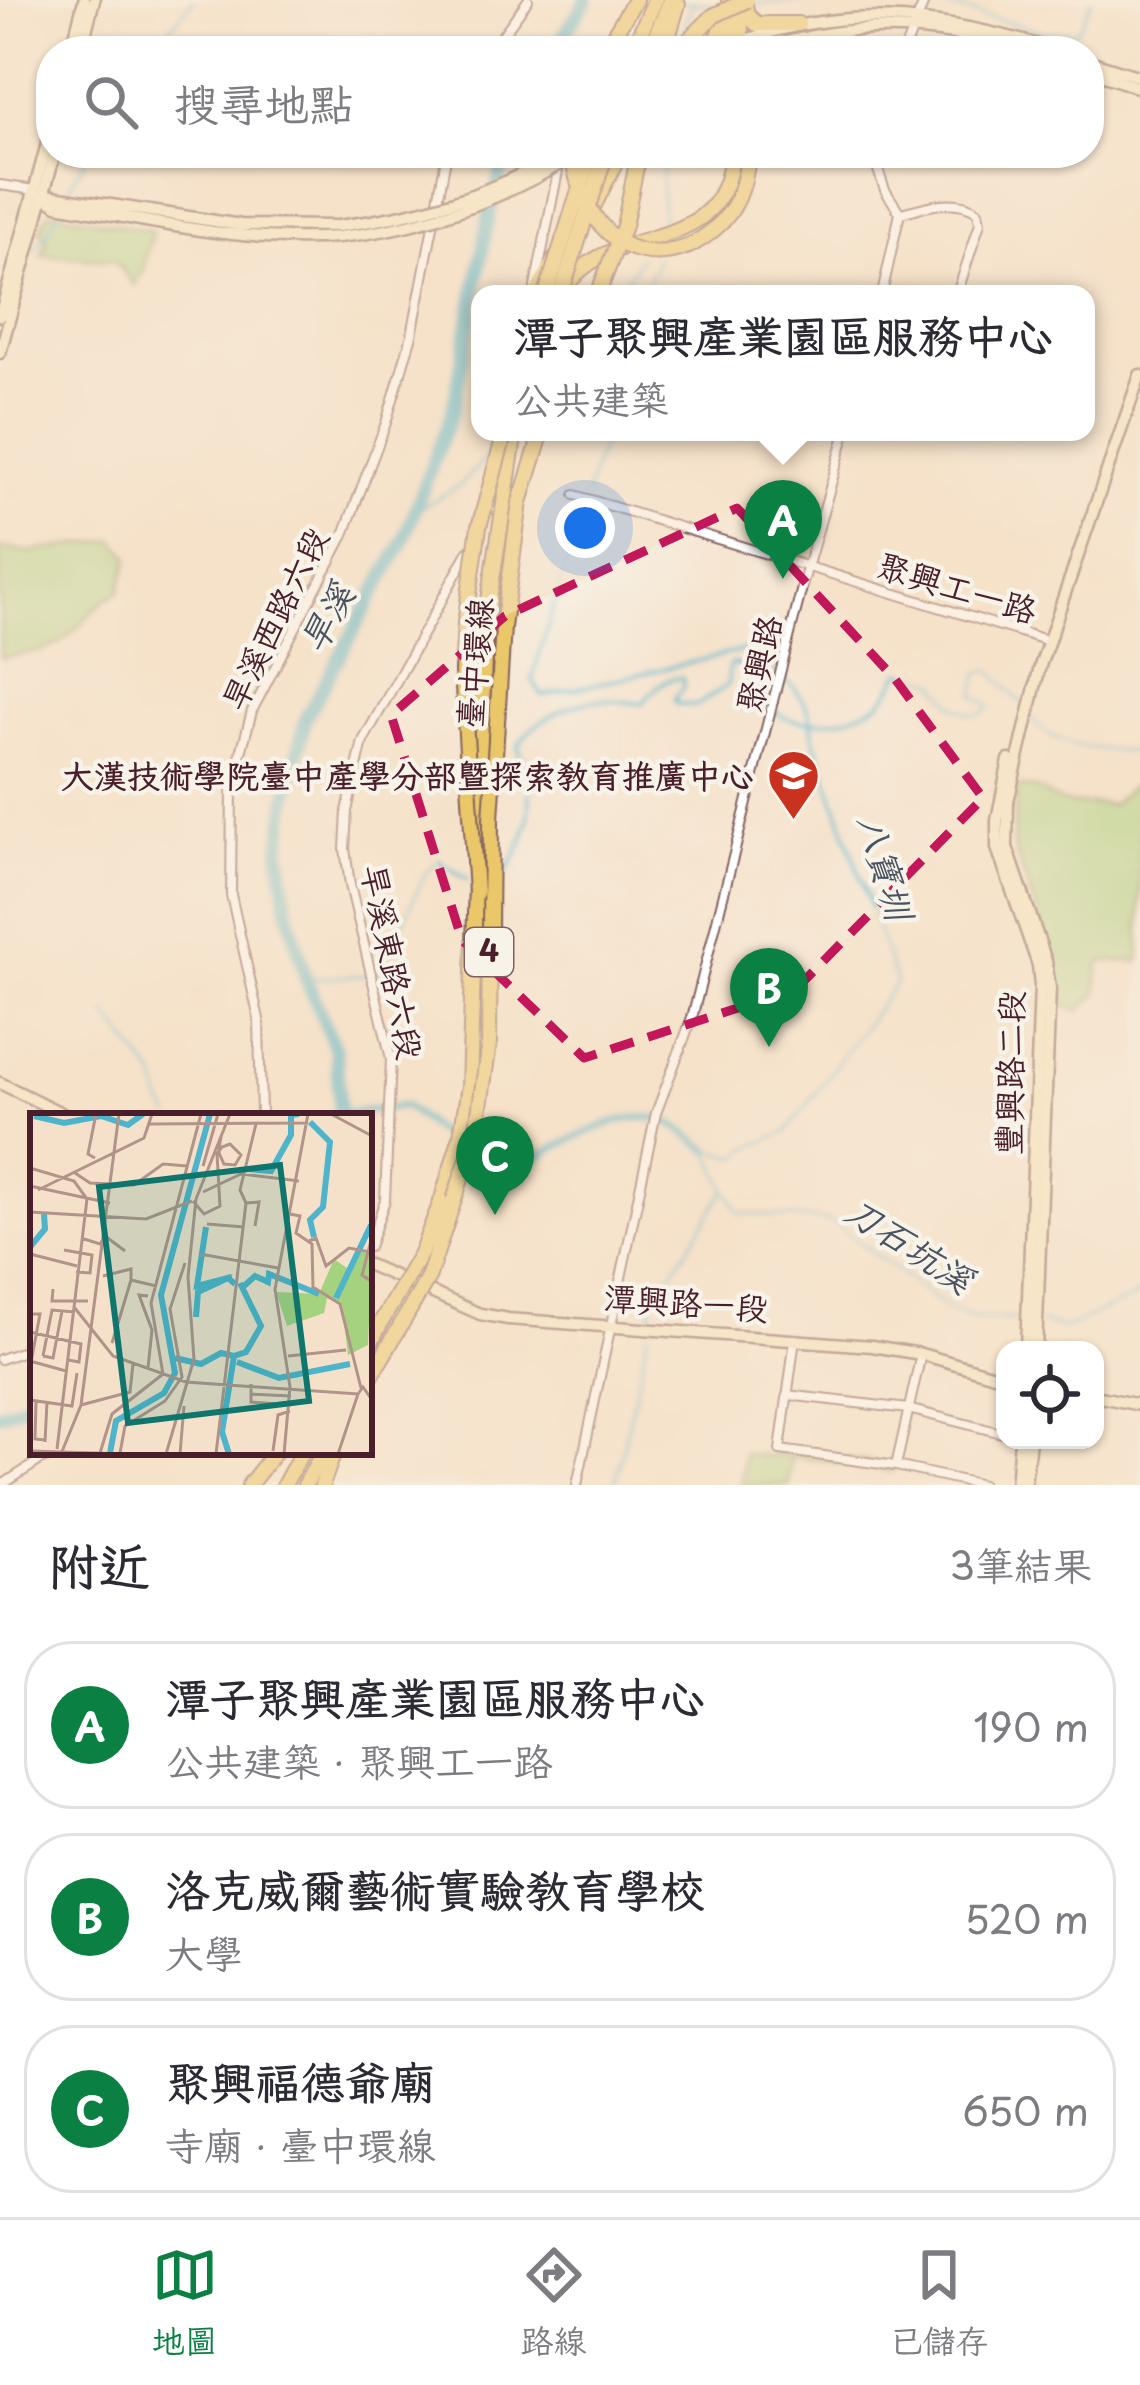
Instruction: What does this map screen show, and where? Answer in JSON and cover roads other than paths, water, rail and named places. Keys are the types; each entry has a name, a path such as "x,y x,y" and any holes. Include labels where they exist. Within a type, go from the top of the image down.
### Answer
{"highway":[{"path":"612,36 634,0"},
{"path":"639,36 655,0"},
{"path":"658,36 674,0"},
{"path":"667,36 674,0"},
{"path":"738,2 757,24 798,24"},
{"path":"734,36 738,2"},
{"path":"693,36 713,16 738,2"},
{"path":"719,36 738,2"},
{"path":"578,168 585,203 615,238 657,253 689,246 712,233 734,210 745,168"},
{"path":"542,285 585,168"},
{"path":"564,285 601,168"},
{"path":"544,285 612,168"},
{"path":"601,285 624,226 637,168"},
{"path":"568,285 601,255 682,230 704,216 722,196 729,168"},
{"name":"4","path":"372,1339 431,1229 461,1136 473,1038 476,893 462,672 465,623 479,527 507,441"},
{"name":"臺中環線","path":"372,1375 428,1278 476,1135 489,1044 491,819 502,627 530,441"},
{"path":"520,502 539,441"},
{"path":"249,1485 273,1455"},
{"path":"284,1485 300,1455"},
{"path":"305,1485 321,1455"},
{"path":"322,1485 333,1455"}],"street":[{"path":"75,36 84,0"},
{"path":"85,36 94,0"},
{"path":"502,36 527,0"},
{"path":"910,36 925,0"},
{"path":"766,36 798,24 857,16 975,27 1006,36"},
{"path":"820,36 915,22 969,36"},
{"path":"1104,66 1140,77"},
{"path":"1104,76 1140,88"},
{"path":"0,353 44,168"},
{"path":"0,316 49,168"},
{"name":"旱溪西路六段","path":"261,1113 259,1019 231,895 232,787 252,711 343,537 386,423 412,335 444,168"},
{"path":"339,232 454,202 528,168"},
{"path":"0,185 241,225 339,232 406,226 459,212 505,194 549,168"},
{"path":"541,285 559,168"},
{"path":"878,168 900,214 884,285"},
{"path":"900,214 950,204 969,205 978,212 980,223 960,285"},
{"name":"豐興路二段","path":"1035,1341 1040,986 1038,965 1000,860 997,820 1002,783 1140,375"},
{"name":"旱溪東路六段","path":"372,1238 385,1200 392,1059 350,885 347,811 363,741 467,556 507,441"},
{"name":"聚興路","path":"611,1325 656,1113 692,1018 843,441"},
{"name":"聚興工一路","path":"575,495 1049,641"},
{"path":"0,1083 61,1113"},
{"name":"潭興路一段","path":"372,1266 480,1314 795,1338 921,1354 996,1375"},
{"name":"豐興路二段","path":"1028,1341 1033,1322"},
{"path":"577,1485 611,1325"},
{"path":"795,1338 780,1450 896,1466 982,1485"},
{"path":"0,1359 30,1349"},
{"path":"896,1466 921,1354"},
{"path":"787,1395 908,1409 996,1432"},
{"path":"1104,1398 1140,1405"},
{"path":"1020,1449 1021,1485"},
{"path":"1021,1485 1028,1449"},
{"path":"2,1485 54,1455"}],"waterway":[{"path":"163,36 193,0"},
{"name":"旱溪","path":"563,36 587,0"},
{"name":"八寶圳","path":"685,36 694,0"},
{"path":"748,5 812,0"},
{"path":"931,2 1048,33 1078,30 1092,0"},
{"path":"683,2 721,6"},
{"path":"66,193 80,168"},
{"name":"旱溪","path":"476,285 503,168"},
{"name":"八寶圳","path":"662,168 662,229"},
{"path":"33,250 49,232 60,208"},
{"name":"八寶圳","path":"647,285 657,256"},
{"path":"622,285 640,257"},
{"name":"旱溪","path":"340,1113 336,1051 306,979 287,906 280,852 287,800 306,717 402,544 453,409 471,312"},
{"name":"八寶圳","path":"586,494 602,441"},
{"path":"415,511 459,486 493,451"},
{"name":"八寶圳","path":"584,503 532,679 542,696 746,650 781,676 807,707 896,983 787,1132 738,1157 709,1150 726,1189 653,1302 650,1325"},
{"path":"496,884 517,852 528,819 529,785 518,748 542,722 579,704 602,700 642,704 665,682 683,678 674,700 696,706 728,685 729,667 734,663 778,714 803,722 835,720 866,710 887,695 902,671 935,681 956,708 976,715 989,709 974,695 979,673 990,670 1024,705"},
{"path":"1032,718 1066,742 1140,752"},
{"path":"306,979 380,974 425,874 438,861 468,879"},
{"path":"107,1014 156,1078 169,1113"},
{"name":"刀石坑溪","path":"348,1113 405,1106 456,1147"},
{"name":"刀石坑溪","path":"467,1157 487,1169 510,1170 588,1132 631,1118 670,1123 709,1150"},
{"name":"刀石坑溪","path":"727,1191 739,1213 831,1221 949,1310 973,1318 1021,1319"},
{"name":"刀石坑溪","path":"1042,1323 1066,1328 1140,1294"},
{"name":"八寶圳","path":"615,1485 648,1334"},
{"name":"旱溪","path":"0,1414 30,1402"}],"place":[{"name":"潭子聚興產業園區服務中心","path":"783,579"},
{"name":"大漢技術學院臺中產學分部暨探索教育推廣中心","path":"793,822"},
{"name":"洛克威爾藝術實驗教育學校","path":"769,1047"},
{"name":"聚興福德爺廟","path":"495,1215"}]}
